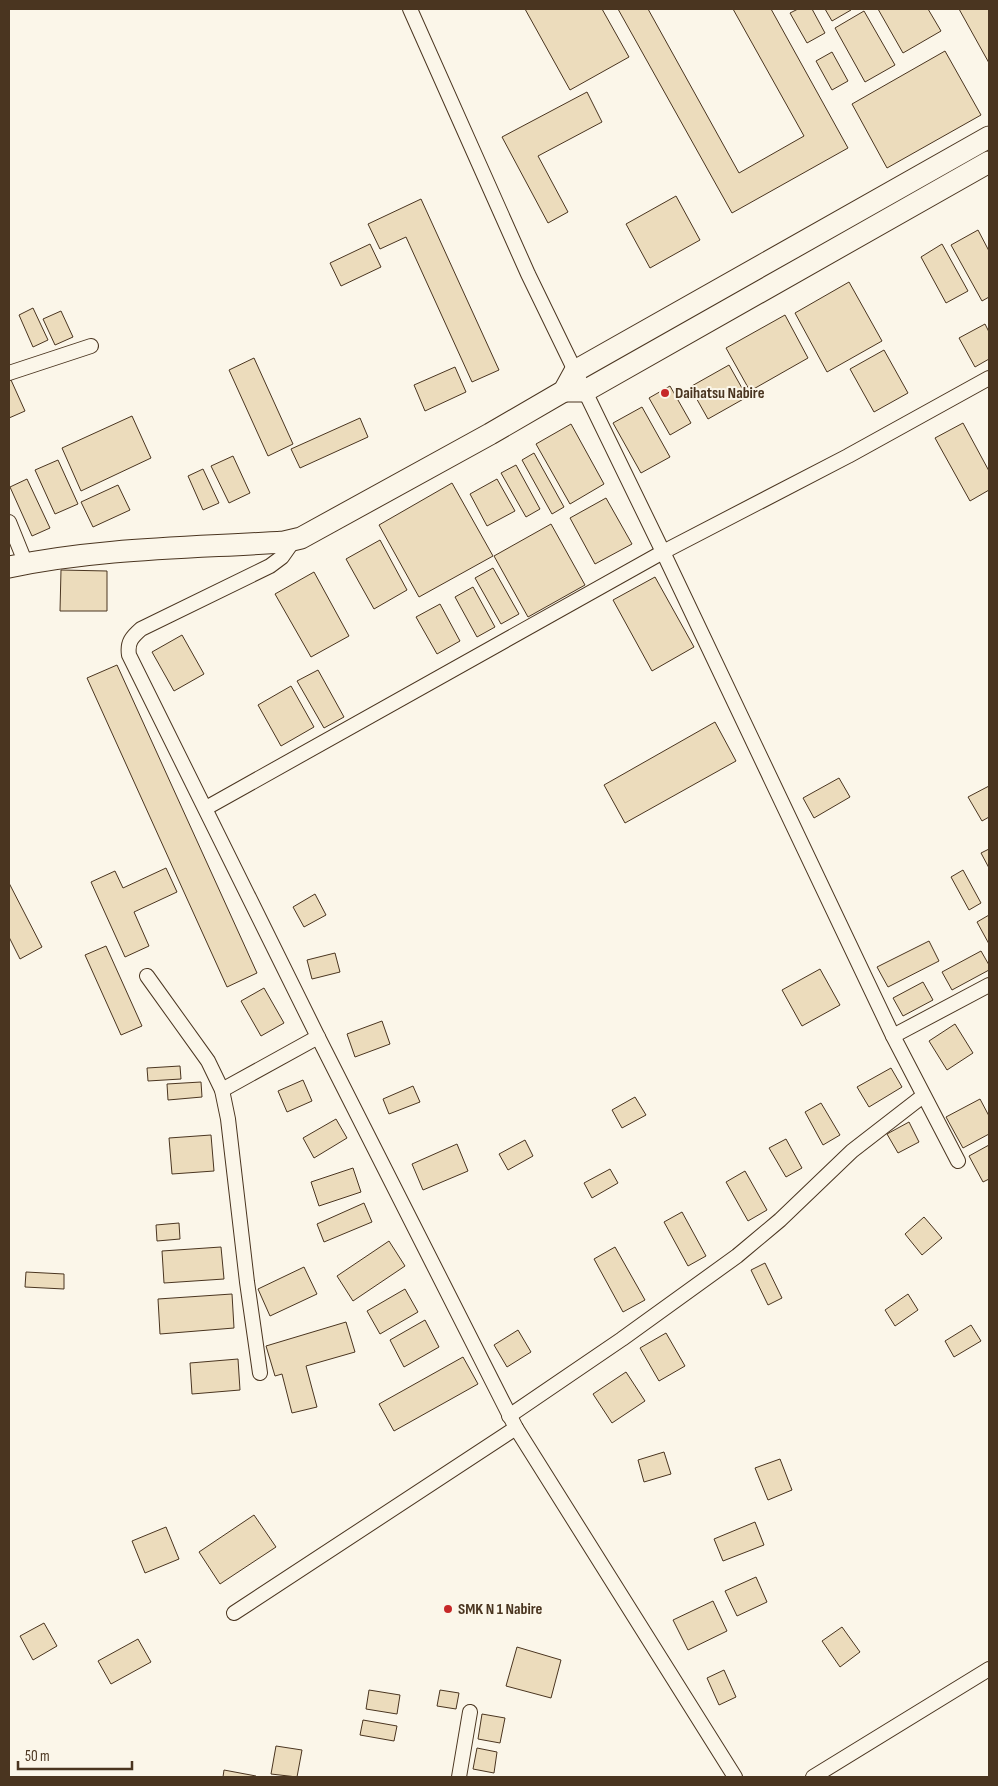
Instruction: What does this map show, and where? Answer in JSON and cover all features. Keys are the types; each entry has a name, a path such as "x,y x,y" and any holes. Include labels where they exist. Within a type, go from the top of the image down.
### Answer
{"main road":[{"path":"18,565 73,555 126,550 278,542 294,540 310,534 564,390 575,371 989,137"},
{"path":"564,390 585,391 989,162"}],"street":[{"path":"410,9 528,274 664,552 893,1036 958,1161"},
{"path":"9,373 91,346"},
{"path":"206,808 664,552 848,456 989,378"},
{"path":"9,522 18,565"},
{"path":"294,540 282,556 270,566 141,629 133,636 129,643 129,655 318,1037 512,1422 735,1777"},
{"path":"147,976 208,1061 222,1090 228,1119 247,1282 260,1373"},
{"path":"893,1036 989,984"},
{"path":"222,1090 318,1037"},
{"path":"234,1613 512,1422 751,1245 793,1208 846,1155 923,1096"},
{"path":"813,1777 989,1669"},
{"path":"459,1777 470,1712"}],"building":[{"path":"525,9 602,9 629,57 570,90"},
{"path":"618,9 648,9 739,173 804,136 733,9 771,9 848,148 732,213"},
{"path":"798,9 812,9 825,33 807,43 790,13"},
{"path":"825,9 851,9 851,10 832,21"},
{"path":"878,9 928,9 941,31 903,53"},
{"path":"959,9 989,9 989,63"},
{"path":"864,11 895,65 865,82 835,28"},
{"path":"945,51 981,115 887,168 852,104"},
{"path":"832,52 848,81 832,90 816,61"},
{"path":"587,92 602,122 538,156 568,212 548,223 502,137"},
{"path":"676,196 700,240 650,268 626,224"},
{"path":"421,199 499,370 472,382 406,237 380,249 368,224"},
{"path":"978,230 989,251 989,297 982,301 951,245"},
{"path":"370,244 381,267 341,286 330,263"},
{"path":"942,244 968,291 946,303 921,257"},
{"path":"849,282 882,341 827,372 795,313"},
{"path":"33,308 48,340 33,347 19,315"},
{"path":"61,311 73,337 55,345 43,319"},
{"path":"785,315 808,358 750,391 726,348"},
{"path":"985,324 989,332 989,359 975,367 959,338"},
{"path":"884,350 908,393 874,412 850,369"},
{"path":"254,358 293,444 268,456 229,370"},
{"path":"729,365 747,397 708,419 690,387"},
{"path":"455,367 466,392 425,411 414,385"},
{"path":"11,380 25,411 9,418 9,381"},
{"path":"670,386 691,423 670,435 649,398"},
{"path":"642,407 670,457 641,473 613,423"},
{"path":"132,416 151,458 81,491 62,448"},
{"path":"360,418 368,437 300,468 291,449"},
{"path":"963,423 989,471 989,490 970,501 935,438"},
{"path":"571,424 604,484 570,504 536,444"},
{"path":"534,453 564,507 552,514 522,460"},
{"path":"233,456 250,493 229,503 211,466"},
{"path":"58,460 78,504 55,514 35,470"},
{"path":"516,465 540,509 526,517 501,473"},
{"path":"203,469 219,503 203,510 188,476"},
{"path":"27,479 50,528 32,536 10,487"},
{"path":"497,479 515,511 487,526 470,494"},
{"path":"452,483 493,556 419,597 379,525"},
{"path":"118,485 130,510 93,527 81,502"},
{"path":"606,498 632,544 595,564 570,518"},
{"path":"551,524 585,585 528,617 494,556"},
{"path":"380,540 407,590 374,609 346,559"},
{"path":"493,568 519,614 501,624 475,578"},
{"path":"61,570 107,571 107,611 60,611"},
{"path":"314,572 349,636 311,657 275,594"},
{"path":"655,577 694,647 652,671 613,600"},
{"path":"473,587 495,627 477,637 455,597"},
{"path":"440,604 460,641 437,654 416,617"},
{"path":"182,635 204,674 174,691 152,652"},
{"path":"117,665 257,973 227,987 87,678"},
{"path":"318,670 344,717 324,728 297,681"},
{"path":"291,686 314,727 281,746 258,705"},
{"path":"715,722 736,761 625,823 604,785"},
{"path":"839,778 850,797 814,818 803,798"},
{"path":"989,786 989,817 982,821 968,797"},
{"path":"989,849 989,868 981,853"},
{"path":"166,868 177,892 134,912 149,946 125,957 91,882 115,871 123,888"},
{"path":"963,870 981,903 969,910 951,877"},
{"path":"9,883 42,947 20,959 9,937"},
{"path":"315,894 326,915 304,927 293,907"},
{"path":"989,915 989,944 977,922"},
{"path":"929,941 939,961 888,987 877,967"},
{"path":"106,946 142,1026 121,1035 85,955"},
{"path":"981,951 989,965 989,970 952,990 942,972"},
{"path":"335,953 340,972 312,979 307,960"},
{"path":"820,969 840,1005 802,1026 782,990"},
{"path":"923,982 933,1000 903,1016 893,998"},
{"path":"264,988 284,1023 261,1036 241,1001"},
{"path":"382,1021 390,1044 355,1057 347,1034"},
{"path":"955,1024 973,1053 947,1070 929,1041"},
{"path":"180,1066 181,1079 148,1081 147,1068"},
{"path":"891,1068 902,1087 869,1107 857,1087"},
{"path":"303,1080 312,1101 287,1112 278,1091"},
{"path":"201,1082 202,1097 168,1100 167,1084"},
{"path":"413,1086 420,1102 389,1114 383,1099"},
{"path":"635,1097 646,1115 622,1128 612,1110"},
{"path":"980,1099 989,1116 989,1134 963,1148 946,1117"},
{"path":"821,1103 840,1135 823,1145 805,1112"},
{"path":"336,1119 347,1138 314,1158 303,1138"},
{"path":"909,1122 919,1142 898,1153 887,1134"},
{"path":"211,1135 214,1171 172,1174 169,1138"},
{"path":"786,1139 802,1168 786,1177 769,1148"},
{"path":"525,1140 533,1156 508,1170 499,1154"},
{"path":"457,1144 468,1171 423,1190 412,1164"},
{"path":"989,1145 989,1179 983,1182 969,1156"},
{"path":"353,1168 361,1192 319,1206 311,1182"},
{"path":"610,1169 618,1183 592,1198 584,1183"},
{"path":"745,1171 767,1210 748,1221 726,1182"},
{"path":"364,1203 372,1222 324,1242 317,1224"},
{"path":"682,1212 706,1256 688,1266 664,1222"},
{"path":"924,1217 942,1238 922,1255 905,1234"},
{"path":"179,1223 180,1239 157,1241 156,1225"},
{"path":"389,1241 405,1266 353,1301 337,1276"},
{"path":"221,1247 224,1279 164,1283 162,1251"},
{"path":"615,1247 645,1300 623,1312 594,1259"},
{"path":"765,1263 782,1298 768,1305 751,1270"},
{"path":"304,1267 317,1294 270,1316 258,1289"},
{"path":"26,1272 64,1274 64,1289 25,1287"},
{"path":"405,1289 418,1312 380,1334 367,1311"},
{"path":"232,1294 234,1328 160,1334 158,1299"},
{"path":"908,1294 918,1310 895,1326 885,1310"},
{"path":"425,1320 439,1347 404,1367 390,1340"},
{"path":"346,1322 355,1352 306,1366 317,1407 292,1413 282,1374 275,1376 266,1346"},
{"path":"971,1325 981,1341 954,1357 945,1341"},
{"path":"518,1330 531,1352 507,1367 494,1345"},
{"path":"666,1333 685,1366 659,1381 640,1348"},
{"path":"463,1357 478,1384 394,1431 379,1404"},
{"path":"238,1359 240,1390 192,1394 190,1363"},
{"path":"626,1372 645,1401 612,1423 593,1394"},
{"path":"664,1452 671,1474 644,1482 638,1460"},
{"path":"780,1459 792,1490 768,1500 755,1468"},
{"path":"254,1515 276,1547 220,1584 199,1552"},
{"path":"755,1522 764,1545 723,1561 714,1539"},
{"path":"166,1527 179,1559 145,1573 132,1541"},
{"path":"756,1577 767,1602 737,1616 725,1591"},
{"path":"713,1601 727,1631 688,1650 673,1620"},
{"path":"44,1623 57,1646 33,1660 20,1636"},
{"path":"842,1627 860,1652 840,1667 822,1641"},
{"path":"138,1639 151,1662 111,1684 98,1661"},
{"path":"517,1647 561,1660 551,1698 506,1686"},
{"path":"724,1670 736,1697 719,1705 707,1678"},
{"path":"369,1690 400,1695 397,1714 366,1709"},
{"path":"440,1690 459,1693 456,1709 437,1706"},
{"path":"482,1714 505,1718 500,1743 478,1739"},
{"path":"363,1720 397,1726 394,1741 360,1735"},
{"path":"276,1746 302,1750 297,1777 271,1774"},
{"path":"477,1748 497,1752 494,1773 473,1769"},
{"path":"224,1770 256,1776 256,1777 223,1777"}],"place":[{"name":"Daihatsu Nabire","path":"665,393"},
{"name":"SMK N 1 Nabire","path":"448,1609"}]}
